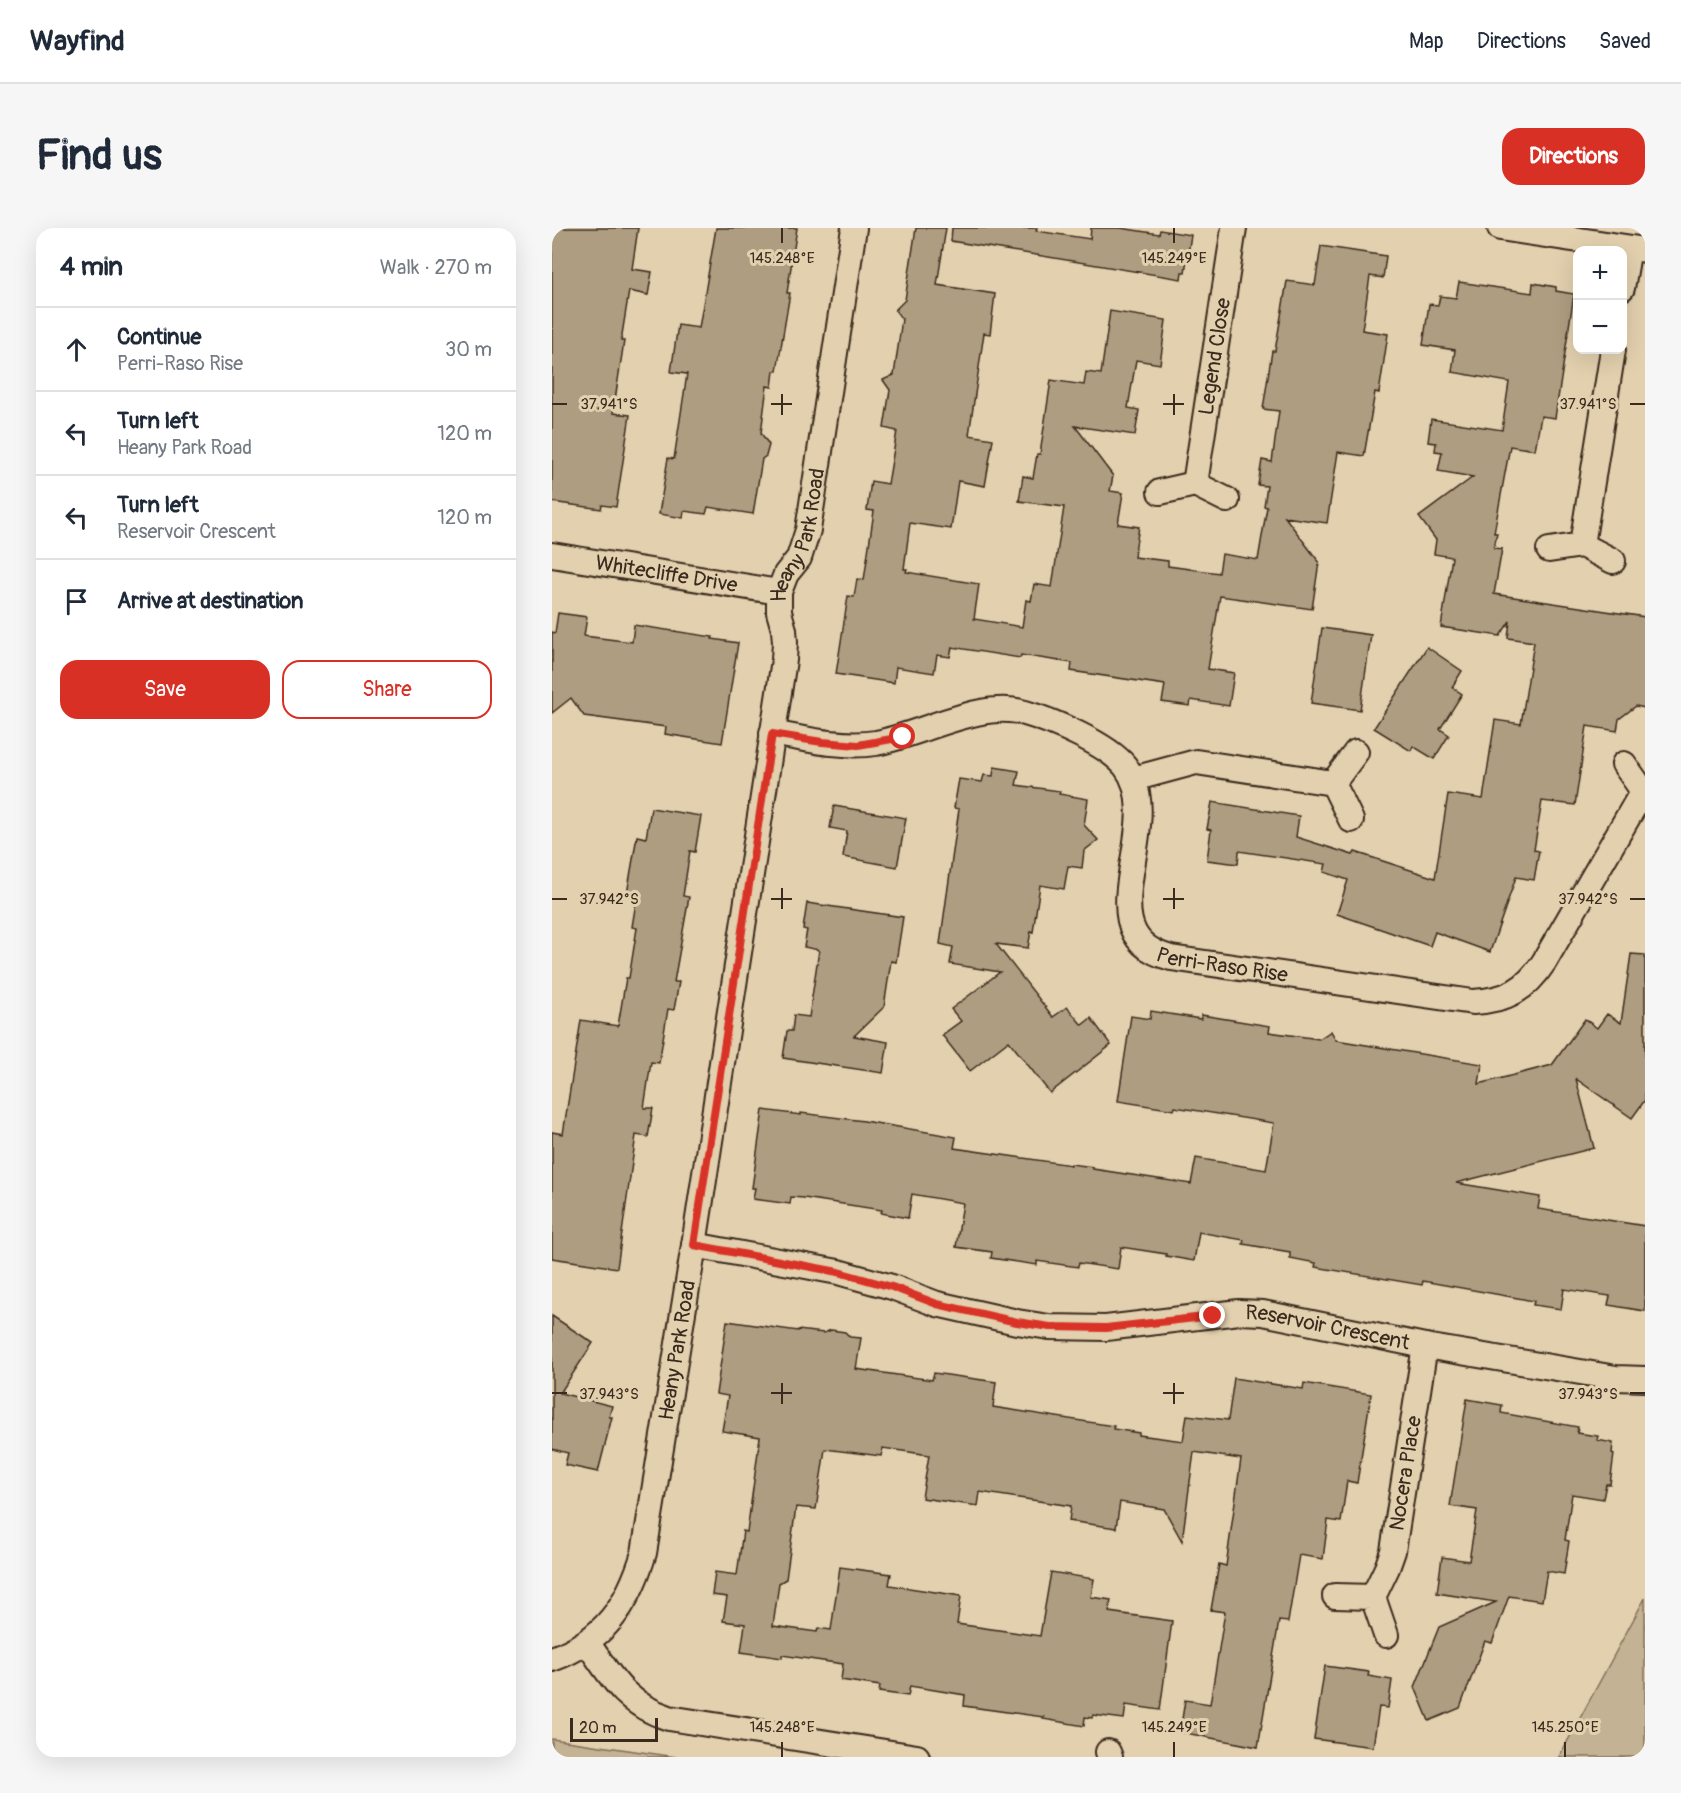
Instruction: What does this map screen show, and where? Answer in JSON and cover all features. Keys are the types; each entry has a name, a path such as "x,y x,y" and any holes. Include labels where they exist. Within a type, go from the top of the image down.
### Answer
{"street":[{"name":"Heany Park Road","path":"552,1659 587,1642 603,1629 622,1605 636,1578 644,1553 694,1245 785,642 779,612 779,592 786,574 799,558 808,530 854,228"},
{"name":"Legend Close","path":"1195,484 1234,228"},
{"path":"1500,228 1637,249 1627,277"},
{"path":"1582,544 1612,354"},
{"path":"1160,492 1195,484 1227,500"},
{"path":"1549,550 1582,544 1613,561"},
{"name":"Whitecliffe Drive","path":"552,555 779,592"},
{"name":"Perri-Raso Rise","path":"772,734 858,745 903,737 991,710 1014,711 1038,717 1102,746 1124,765 1132,778 1140,807 1140,822 1127,903 1132,928 1149,949 1171,958 1473,1002 1507,996 1525,986 1533,979 1544,962 1644,790 1624,764"},
{"path":"1334,783 1356,752"},
{"path":"1132,778 1196,762 1334,783"},
{"path":"1334,783 1351,820"},
{"name":"Reservoir Crescent","path":"694,1245 838,1272 892,1287 937,1304 1039,1325 1106,1328 1239,1312 1263,1313 1425,1346 1616,1378 1645,1379"},
{"name":"Nocera Place","path":"1373,1597 1393,1551 1425,1346"},
{"path":"1335,1596 1373,1597 1386,1635"},
{"path":"587,1642 610,1677 635,1702 650,1712 669,1718 917,1757"}],"shaded area":[{"path":"1645,1598 1645,1757 1559,1757"},
{"path":"552,1739 676,1757 552,1757"}],"building":[{"path":"552,228 638,228 632,269 652,272 648,295 629,291 621,341 624,341 613,413 630,415 616,507 602,505 601,509 552,502"},
{"path":"716,228 797,228 787,293 790,293 777,371 774,371 772,387 767,386 761,433 769,445 766,456 762,459 753,514 708,507 706,514 684,511 683,518 659,514 668,458 674,459 687,374 671,372 678,325 699,328"},
{"path":"916,228 946,228 937,285 995,294 990,334 984,333 969,435 993,439 985,486 958,481 951,529 910,523 904,569 907,569 906,572 979,584 974,619 1022,627 1026,600 1031,601 1034,584 1052,587 1064,507 1019,501 1023,476 1033,478 1037,454 1040,454 1051,380 1084,385 1086,372 1101,374 1110,311 1166,320 1160,364 1136,360 1128,408 1139,410 1135,435 1075,426 1113,476 1110,491 1123,493 1118,524 1139,527 1134,557 1168,561 1168,566 1219,573 1222,554 1258,560 1267,507 1264,506 1267,486 1258,485 1262,460 1272,462 1279,411 1263,409 1272,351 1275,351 1287,281 1315,285 1321,246 1386,256 1383,278 1370,276 1362,330 1388,334 1379,393 1375,392 1364,456 1338,452 1327,523 1285,517 1319,562 1312,609 1220,596 1208,669 1234,673 1229,706 1191,700 1190,706 1162,702 1165,685 1071,671 1072,663 1021,655 1020,658 952,647 950,657 937,655 934,673 896,667 894,683 836,674 848,596 854,597 857,579 864,580 874,511 867,510 871,481 888,484 897,431 884,428 890,390 883,380 894,375 902,319 895,310 905,300"},
{"path":"952,228 1037,228 1036,231 1090,239 1091,228 1120,228 1159,234 1160,230 1191,235 1185,272 1182,272 1181,279 951,241"},
{"path":"1459,282 1532,293 1533,283 1556,287 1556,291 1573,294 1555,418 1541,416 1535,450 1510,446 1494,533 1497,533 1494,548 1502,549 1494,594 1645,617 1645,708 1636,706 1619,719 1617,731 1587,726 1575,805 1542,801 1534,850 1539,851 1534,880 1516,877 1490,952 1435,932 1430,946 1337,914 1348,880 1324,872 1326,864 1239,851 1238,864 1207,860 1211,830 1207,829 1212,802 1299,816 1296,837 1353,855 1355,852 1435,878 1448,794 1483,799 1495,720 1521,724 1534,642 1508,638 1510,621 1500,636 1441,627 1452,557 1434,554 1436,540 1419,517 1473,477 1438,471 1442,452 1435,451 1436,443 1428,442 1431,419 1502,430 1509,382 1452,372 1455,350 1423,345 1429,304 1438,305 1440,296 1456,298"},
{"path":"558,613 587,617 584,636 632,642 634,625 738,643 722,743 665,734 666,727 584,716 571,698 552,713 552,632 555,633"},
{"path":"1322,628 1371,635 1360,710 1311,703"},
{"path":"1427,647 1462,671 1452,687 1462,694 1440,729 1449,735 1434,759 1413,746 1411,751 1374,728"},
{"path":"994,767 1019,771 1016,785 1060,791 1059,794 1088,799 1084,825 1098,840 1084,851 1082,868 1068,866 1064,889 1040,885 1033,932 1031,931 1028,948 996,944 1053,1017 1067,1007 1082,1025 1091,1018 1111,1045 1050,1093 1009,1041 970,1071 942,1035 961,1021 951,1009 1000,972 950,964 953,947 940,944 959,809 954,808 959,779 982,782 984,775 993,776"},
{"path":"834,806 906,818 897,867 843,857 847,831 830,828"},
{"path":"651,808 701,816 695,852 690,851 683,896 689,897 674,982 679,982 674,1010 668,1009 659,1063 651,1062 644,1108 653,1108 648,1137 636,1135 617,1268 552,1258 552,1132 563,1134 581,1020 618,1026 637,928 632,927 637,896 627,894 637,836 646,838"},
{"path":"807,903 903,917 896,962 891,961 884,1007 854,1036 888,1042 883,1073 783,1058 787,1031 792,1031 794,1015 809,1017 819,950 804,947 807,930 803,929"},
{"path":"1631,954 1645,955 1645,1100 1632,1118 1576,1079 1594,1148 1456,1183 1540,1197 1538,1209 1645,1226 1645,1311 1608,1305 1610,1296 1564,1289 1561,1309 1533,1305 1534,1301 1423,1281 1422,1285 1315,1267 1316,1263 1290,1258 1290,1252 1243,1244 1244,1240 1199,1232 1194,1261 1121,1247 1118,1269 1079,1263 1078,1267 1037,1261 1037,1265 991,1258 992,1252 956,1247 963,1203 912,1194 908,1218 881,1213 882,1210 804,1198 791,1197 790,1204 753,1199 755,1188 752,1188 763,1110 864,1121 956,1137 954,1148 1093,1167 1093,1169 1191,1184 1196,1158 1266,1170 1274,1123 1175,1107 1174,1110 1118,1101 1131,1016 1150,1019 1151,1011 1201,1019 1201,1015 1270,1026 1269,1032 1319,1039 1331,1031 1336,1040 1482,1064 1479,1084 1552,1065 1585,1019 1597,1028 1607,1014 1621,1023"},
{"path":"552,1316 593,1343 560,1393 612,1406 609,1417 612,1417 598,1472 565,1465 568,1453 552,1449"},
{"path":"727,1321 798,1331 845,1332 850,1337 861,1338 856,1369 932,1380 934,1373 996,1382 993,1407 1114,1426 1113,1429 1139,1433 1139,1435 1183,1441 1187,1415 1228,1420 1234,1378 1303,1389 1304,1383 1371,1394 1357,1483 1347,1481 1341,1522 1328,1520 1323,1559 1299,1555 1288,1622 1279,1621 1258,1747 1180,1732 1185,1700 1210,1704 1225,1612 1211,1610 1219,1564 1226,1566 1241,1459 1194,1452 1182,1541 1164,1509 1120,1502 1116,1528 1069,1521 1071,1506 980,1492 978,1506 922,1498 929,1455 883,1448 881,1456 825,1449 816,1509 796,1507 786,1579 779,1583 773,1626 817,1632 818,1628 831,1630 840,1567 891,1574 889,1585 961,1596 957,1624 1040,1636 1051,1572 1094,1579 1091,1597 1111,1600 1109,1612 1172,1621 1160,1710 1126,1705 1124,1719 1093,1715 1092,1718 1085,1717 1084,1726 1043,1719 1044,1717 964,1706 965,1695 910,1686 908,1696 879,1692 880,1686 841,1680 843,1664 782,1655 782,1658 741,1652 745,1624 723,1621 727,1597 712,1595 715,1572 737,1575 743,1531 747,1532 760,1437 722,1431 728,1396 716,1394"},
{"path":"1467,1399 1502,1405 1501,1413 1578,1427 1577,1433 1598,1436 1597,1440 1613,1443 1612,1453 1614,1454 1610,1484 1606,1484 1603,1499 1572,1494 1565,1540 1569,1541 1564,1574 1547,1571 1542,1601 1509,1596 1492,1643 1485,1641 1460,1708 1429,1721 1415,1687 1439,1627 1496,1602 1437,1593 1442,1557 1469,1561 1477,1510 1450,1506"},
{"path":"1325,1666 1369,1672 1368,1676 1392,1680 1388,1708 1379,1707 1373,1747 1314,1739"}],"route":[{"path":"903,737 858,745 772,734 694,1245 838,1272 892,1287 937,1304 1050,1327 1106,1328 1213,1316"}]}
